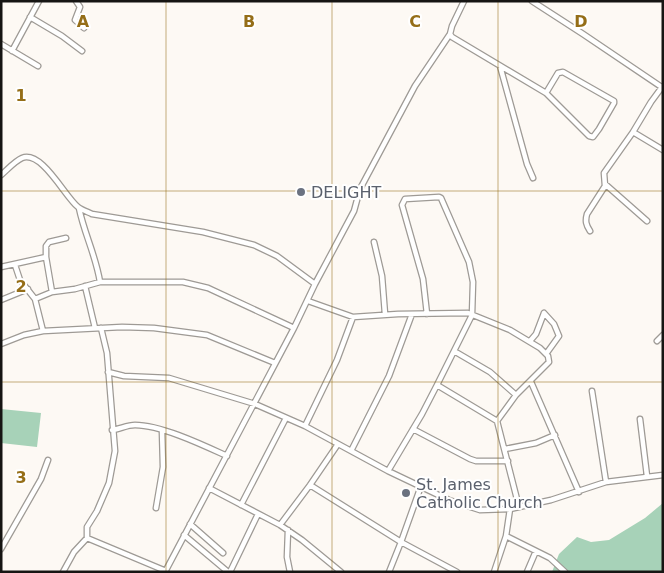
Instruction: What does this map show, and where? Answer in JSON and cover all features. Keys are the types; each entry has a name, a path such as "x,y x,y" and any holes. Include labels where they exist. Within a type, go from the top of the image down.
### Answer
{"street":[{"path":"12,50 39,1"},
{"path":"76,1 80,8 75,20 84,28"},
{"path":"87,538 165,571 308,302 315,284 354,210 360,190 415,86 450,34 464,1"},
{"path":"532,1 662,87 604,173 605,184 587,214 586,223 590,231"},
{"path":"30,17 62,36 82,51"},
{"path":"450,34 452,37 546,93 590,137 599,129 614,103 614,101 564,72 558,73 546,93"},
{"path":"1,44 38,66"},
{"path":"500,66 527,164 533,178"},
{"path":"633,132 663,150"},
{"path":"1,175 21,158 35,158 46,168 79,208 92,214 203,232 254,245 277,256 315,284"},
{"path":"605,184 647,221"},
{"path":"388,471 437,385 472,315 473,282 470,267 452,222 439,197 405,200 402,205 423,279 427,314"},
{"path":"79,208 82,223 98,266 100,282"},
{"path":"52,292 45,248 47,244 66,238"},
{"path":"374,242 382,276 385,314"},
{"path":"1,267 46,258"},
{"path":"15,265 20,280 35,299 44,331"},
{"path":"35,299 52,292 100,282 162,281 193,284 208,288 294,328"},
{"path":"86,286 94,328"},
{"path":"1,300 28,289"},
{"path":"308,302 353,317 385,314 465,313 495,324 530,341 546,354 549,358 548,364 516,395 497,421"},
{"path":"530,341 536,334 544,312 554,324 559,336 546,354"},
{"path":"351,451 389,376 412,314"},
{"path":"305,426 337,360 353,317"},
{"path":"1,344 24,334 44,331 94,328 154,328 207,335 275,363"},
{"path":"63,572 74,552 87,538 87,527 97,511 109,483 115,451 107,353 101,328"},
{"path":"657,341 663,335"},
{"path":"454,351 490,372 516,395"},
{"path":"108,372 124,376 169,378 254,404 305,426 388,471 466,506 480,510 510,509 551,500 606,482 663,475"},
{"path":"531,382 579,492"},
{"path":"437,385 497,421 519,507"},
{"path":"592,391 606,482"},
{"path":"241,506 286,418"},
{"path":"640,419 647,476"},
{"path":"112,430 135,425 162,431 227,456"},
{"path":"413,429 470,459 476,461 508,461"},
{"path":"156,508 163,467 162,431"},
{"path":"505,449 536,443 555,435"},
{"path":"280,525 310,486 338,444"},
{"path":"1,550 41,480 48,460"},
{"path":"310,486 401,542 449,570 457,572"},
{"path":"389,572 421,486"},
{"path":"209,488 288,530 341,572"},
{"path":"494,572 506,536 510,509"},
{"path":"184,535 229,572 258,514"},
{"path":"190,524 223,553"},
{"path":"288,530 287,557 290,572"},
{"path":"506,536 550,558 565,572"},
{"path":"527,572 536,551"}],"green space":[{"path":"1,409 41,413 37,447 1,443"},
{"path":"663,503 663,572 552,572 559,554 577,537 591,542 609,540 645,518"}],"place":[{"name":"DELIGHT","path":"301,192"},
{"name":"St. James Catholic Church","path":"406,493"}]}
